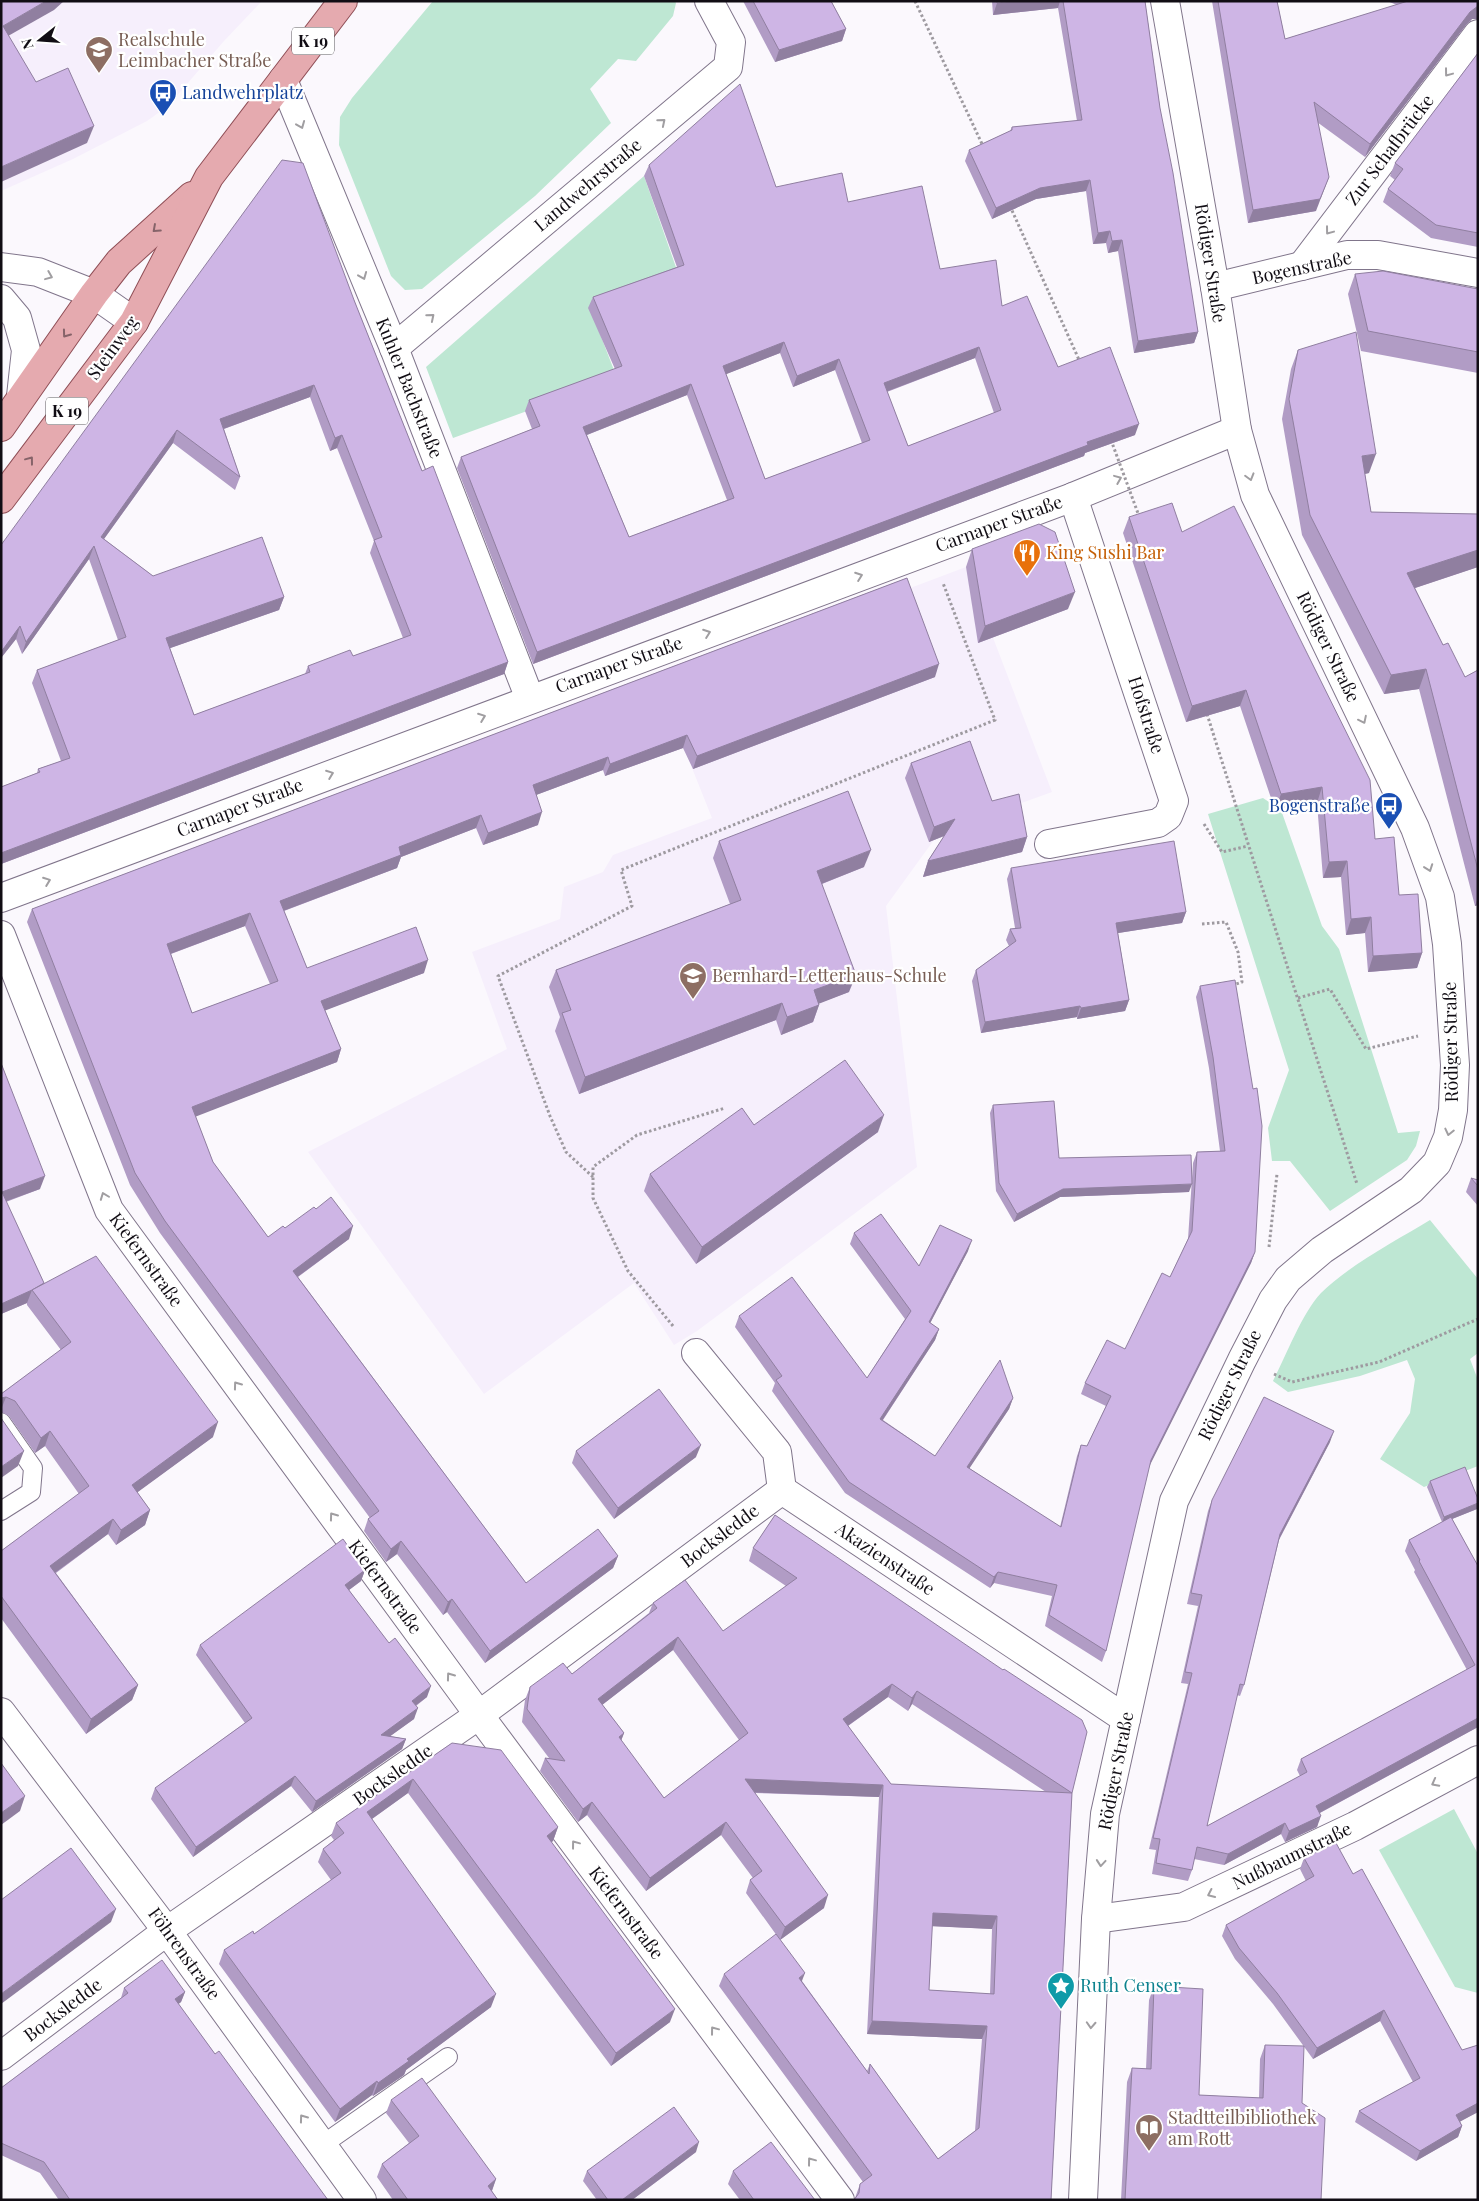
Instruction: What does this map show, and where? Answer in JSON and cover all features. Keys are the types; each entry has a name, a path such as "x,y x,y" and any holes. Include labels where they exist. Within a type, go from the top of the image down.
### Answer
{"main road":[{"name":"Steinweg","path":"1,499 134,322 205,184 343,1"},
{"name":"Steinweg","path":"1,427 21,396 119,262 205,184"}],"street":[{"name":"Landwehrstraße","path":"394,348 728,67 731,42 709,1"},
{"name":"Rödiger Straße","path":"1083,2200 1096,1919 1105,1814 1174,1501 1272,1300 1288,1278 1322,1250 1411,1190 1437,1163 1448,1137 1453,1110 1454,1028 1447,944 1440,897 1415,828 1255,495 1237,430 1215,287 1165,1"},
{"name":"Zur Schafbrücke","path":"1302,266 1478,34"},
{"name":"Kuhler Bachstraße","path":"283,80 394,348 530,699"},
{"name":"Bogenstraße","path":"1215,287 1347,255 1378,254 1478,274"},
{"path":"1,267 38,272 94,294 134,322"},
{"path":"1,299 17,318 26,350 21,396"},
{"name":"Carnaper Straße","path":"1,898 1073,497 1237,430"},
{"name":"Hofstraße","path":"1049,844 1158,823 1168,816 1174,801 1073,497"},
{"name":"Kiefernstraße","path":"1,935 109,1210 479,1715 840,2200"},
{"path":"696,1354 777,1452 782,1490"},
{"name":"Bocksledde","path":"1,2056 167,1931 479,1715 782,1490"},
{"name":"Akazienstraße","path":"782,1490 1126,1720"},
{"name":"Föhrenstraße","path":"1,1712 167,1931 362,2200"},
{"name":"Nußbaumstraße","path":"1096,1919 1184,1907 1355,1826 1478,1760"}],"lane":[{"path":"1,1422 32,1468 30,1492 1,1511"},
{"path":"322,2145 448,2057"}],"path":[{"path":"915,1 983,147"},
{"path":"1007,200 1082,367"},
{"path":"1107,431 1142,523"},
{"path":"593,1177 566,1152 550,1116 498,976 632,906 621,870 995,720 930,550"},
{"path":"1205,708 1359,1189"},
{"path":"1201,818 1222,852 1248,846"},
{"path":"1202,924 1226,922 1238,952 1242,982 1233,984 1235,992"},
{"path":"1298,998 1330,989 1366,1049 1454,1028"},
{"path":"696,1354 628,1271 593,1198 593,1167 637,1134 725,1108"},
{"path":"1277,1174 1267,1258 1288,1278"},
{"path":"1242,1360 1292,1382 1379,1362 1478,1319"}],"shaded area":[{"name":"Realschule Leimbacher Straße","path":"1,1 262,1 224,41 168,106 147,121 73,159 1,191"},
{"name":"Bernhard-Letterhaus-Schule","path":"966,567 1052,792 939,833 886,906 917,1167 697,1331 674,1345 634,1283 484,1394 308,1152 507,1049 472,952 560,919 564,887 603,872 613,855 712,818 658,683"}],"green space":[{"path":"433,1 675,1 676,3 673,16 636,61 618,59 590,89 611,123 535,196 422,289 405,290 391,276 339,145 340,117 352,98"},
{"path":"644,176 679,276 590,308 617,378 453,438 426,367"},
{"path":"1263,798 1281,810 1322,926 1339,949 1398,1133 1420,1131 1416,1146 1407,1160 1330,1211 1290,1161 1272,1161 1268,1128 1289,1070 1208,814"},
{"path":"1430,1220 1478,1279 1478,1353 1470,1359 1478,1380 1478,1466 1424,1487 1380,1459 1410,1413 1415,1379 1407,1360 1360,1376 1288,1392 1273,1381 1307,1312 1321,1293 1359,1263"},
{"path":"1454,1809 1478,1854 1478,1993 1455,1987 1379,1850"}],"building":[{"path":"1,1 46,1 3,26 36,82 68,68 94,126 1,167"},
{"path":"753,1 831,1 846,29 779,50"},
{"path":"997,1 1016,1 997,3"},
{"path":"1063,1 1145,1 1160,108 1173,173 1198,332 1138,341 1122,240 1112,241 1110,231 1098,233 1090,180 1040,188 996,208 969,150 1012,130 1012,127 1082,120"},
{"path":"1218,1 1277,1 1285,39 1408,1 1478,1 1478,6 1470,12 1370,144 1314,102 1329,177 1320,199 1253,210"},
{"path":"1478,53 1478,233 1436,225 1388,189 1403,169 1395,163"},
{"path":"740,84 776,187 842,173 848,202 922,186 940,269 996,260 1002,306 1027,296 1058,367 1110,347 1139,424 1087,442 1088,445 537,652 461,457 540,426 529,400 622,366 593,297 684,265 649,165","holes":["784,342 797,376 839,359 870,440 765,479 723,366","979,347 1001,410 908,446 884,383","691,384 734,498 629,537 583,427"]},
{"path":"282,160 303,163 354,300 422,471 433,466 508,662 1,853 1,787 40,772 38,769 70,758 37,670 126,637 94,546 26,642 20,626 1,652 1,545","holes":["314,385 335,438 342,435 382,537 374,540 411,635 353,656 350,650 308,666 310,672 194,715 166,638 284,597 262,537 153,576 101,537 177,430 240,477 220,419"]},
{"path":"1383,271 1478,289 1478,352 1368,331 1355,274"},
{"path":"1356,332 1376,454 1362,456 1371,512 1478,514 1478,550 1407,573 1443,645 1448,643 1465,677 1478,670 1478,870 1426,669 1391,675 1310,515 1289,399 1298,350"},
{"path":"1172,503 1182,532 1234,506 1370,780 1375,839 1394,837 1399,895 1418,894 1422,953 1373,956 1371,917 1351,919 1347,861 1329,862 1322,787 1281,794 1246,690 1192,706 1129,517"},
{"path":"1039,524 1055,532 1075,592 985,626 972,549"},
{"path":"907,578 939,664 697,756 687,735 610,764 608,757 533,785 542,812 488,833 481,815 399,847 401,855 280,901 307,968 416,927 428,960 321,1001 341,1049 192,1107 213,1162 268,1237 283,1226 285,1228 314,1207 316,1209 331,1197 353,1226 293,1271 526,1583 598,1529 618,1556 490,1651 452,1599 448,1602 401,1541 391,1549 368,1519 379,1511 165,1221 135,1173 32,909","holes":["250,913 278,981 192,1013 167,944"]},
{"path":"970,741 992,801 1019,794 1027,837 928,861 955,819 934,827 911,763"},
{"path":"848,791 871,850 817,871 856,975 814,990 819,1005 787,1017 782,1003 585,1077 562,1013 571,1010 556,970 741,900 719,841"},
{"path":"1174,841 1186,912 1116,923 1129,1000 985,1022 976,970 1016,941 1010,929 1021,928 1011,868"},
{"path":"1235,980 1253,1089 1257,1088 1262,1126 1255,1252 1151,1460 1106,1651 1049,1615 1057,1585 998,1572 994,1577 849,1482 776,1380 782,1376 739,1316 792,1277 867,1378 911,1311 854,1233 881,1214 919,1266 940,1225 972,1240 929,1322 939,1329 880,1419 935,1456 1000,1360 1013,1398 967,1467 1061,1527 1081,1445 1087,1446 1111,1396 1085,1383 1107,1340 1125,1349 1162,1273 1170,1277 1192,1231 1197,1152 1225,1151 1213,1057 1200,986"},
{"path":"845,1060 884,1115 702,1247 650,1174 742,1108 754,1125"},
{"path":"1,1063 45,1176 2,1192 44,1283 1,1304"},
{"path":"1054,1101 1059,1158 1191,1155 1192,1184 1063,1189 1017,1214 999,1183 993,1105"},
{"path":"1471,1178 1478,1180 1478,1186"},
{"path":"96,1256 218,1422 132,1485 150,1510 121,1530 113,1519 50,1566 138,1685 91,1719 1,1596 1,1551 89,1486 50,1431 41,1438 15,1401 6,1397 1,1398 1,1394 71,1342 32,1290"},
{"path":"659,1389 701,1445 618,1508 576,1451"},
{"path":"1264,1397 1334,1431 1280,1534 1244,1685 1240,1684 1207,1826 1307,1772 1301,1759 1475,1665 1409,1540 1451,1517 1478,1566 1478,1718 1316,1806 1321,1816 1289,1831 1285,1823 1228,1854 1197,1847 1192,1870 1156,1863 1160,1839 1153,1838 1192,1673 1185,1672 1202,1595 1191,1593 1212,1500"},
{"path":"1,1418 24,1451 1,1467"},
{"path":"1465,1467 1478,1503 1444,1517 1430,1481"},
{"path":"775,1515 1003,1670 1082,1720 1087,1732 1072,1793 1051,2200 854,2200 859,2193 860,2184 872,2175 724,1974 776,1934 805,1973 799,1978 869,2074 870,2064 938,2159 979,2128 987,2026 872,2021 883,1785 745,1779 828,1895 785,1927 750,1880 762,1871 726,1822 650,1878 592,1802 583,1809 545,1758 565,1761 527,1709 530,1687 563,1663 572,1674 657,1608 653,1603 685,1580 723,1631 797,1578 753,1548","holes":["678,1637 748,1733 664,1798 619,1737 624,1733 598,1699","892,1684 912,1698 917,1691 1072,1793 891,1784 843,1719","933,1913 997,1916 994,1994 929,1990"]},
{"path":"343,1539 365,1570 345,1585 389,1643 395,1638 431,1686 412,1701 418,1708 381,1735 406,1739 316,1801 295,1776 196,1847 155,1788 252,1718 200,1645"},
{"path":"452,1743 501,1750 558,1827 547,1836 675,2009 616,2053 413,1779 367,1812 496,1994 407,2059 409,2061 378,2083 377,2081 340,2109 224,1950 253,1931 254,1934 341,1873 323,1849 344,1833 336,1823"},
{"path":"1,1763 25,1796 1,1813"},
{"path":"1336,1843 1353,1874 1362,1869 1462,2050 1478,2045 1478,2103 1456,2115 1462,2126 1420,2151 1359,2111 1420,2078 1384,2010 1317,2048 1277,1993 1239,1948 1226,1925 1314,1876 1304,1858"},
{"path":"71,1848 116,1909 1,1994 1,1900"},
{"path":"162,1960 185,1992 175,1999 215,2054 219,2051 328,2200 70,2200 44,2162 1,2143 1,2088 128,1993 124,1988"},
{"path":"1154,1986 1203,1989 1199,2095 1263,2098 1265,2045 1304,2046 1302,2103 1325,2118 1321,2200 1125,2200 1132,2068 1151,2069"},
{"path":"422,2078 496,2179 488,2186 498,2200 408,2200 382,2164 419,2136 391,2100"},
{"path":"674,2107 699,2142 622,2200 608,2200 587,2171"},
{"path":"771,2142 815,2200 754,2200 733,2171"}],"place":[{"name":"Realschule Leimbacher Straße","path":"99,74"},
{"name":"Landwehrplatz","path":"163,117"},
{"name":"King Sushi Bar","path":"1027,577"},
{"name":"Bogenstraße","path":"1389,830"},
{"name":"Bernhard-Letterhaus-Schule","path":"693,1000"},
{"name":"Ruth Censer","path":"1061,2010"},
{"name":"Stadtteilbibliothek am Rott","path":"1149,2152"}]}
